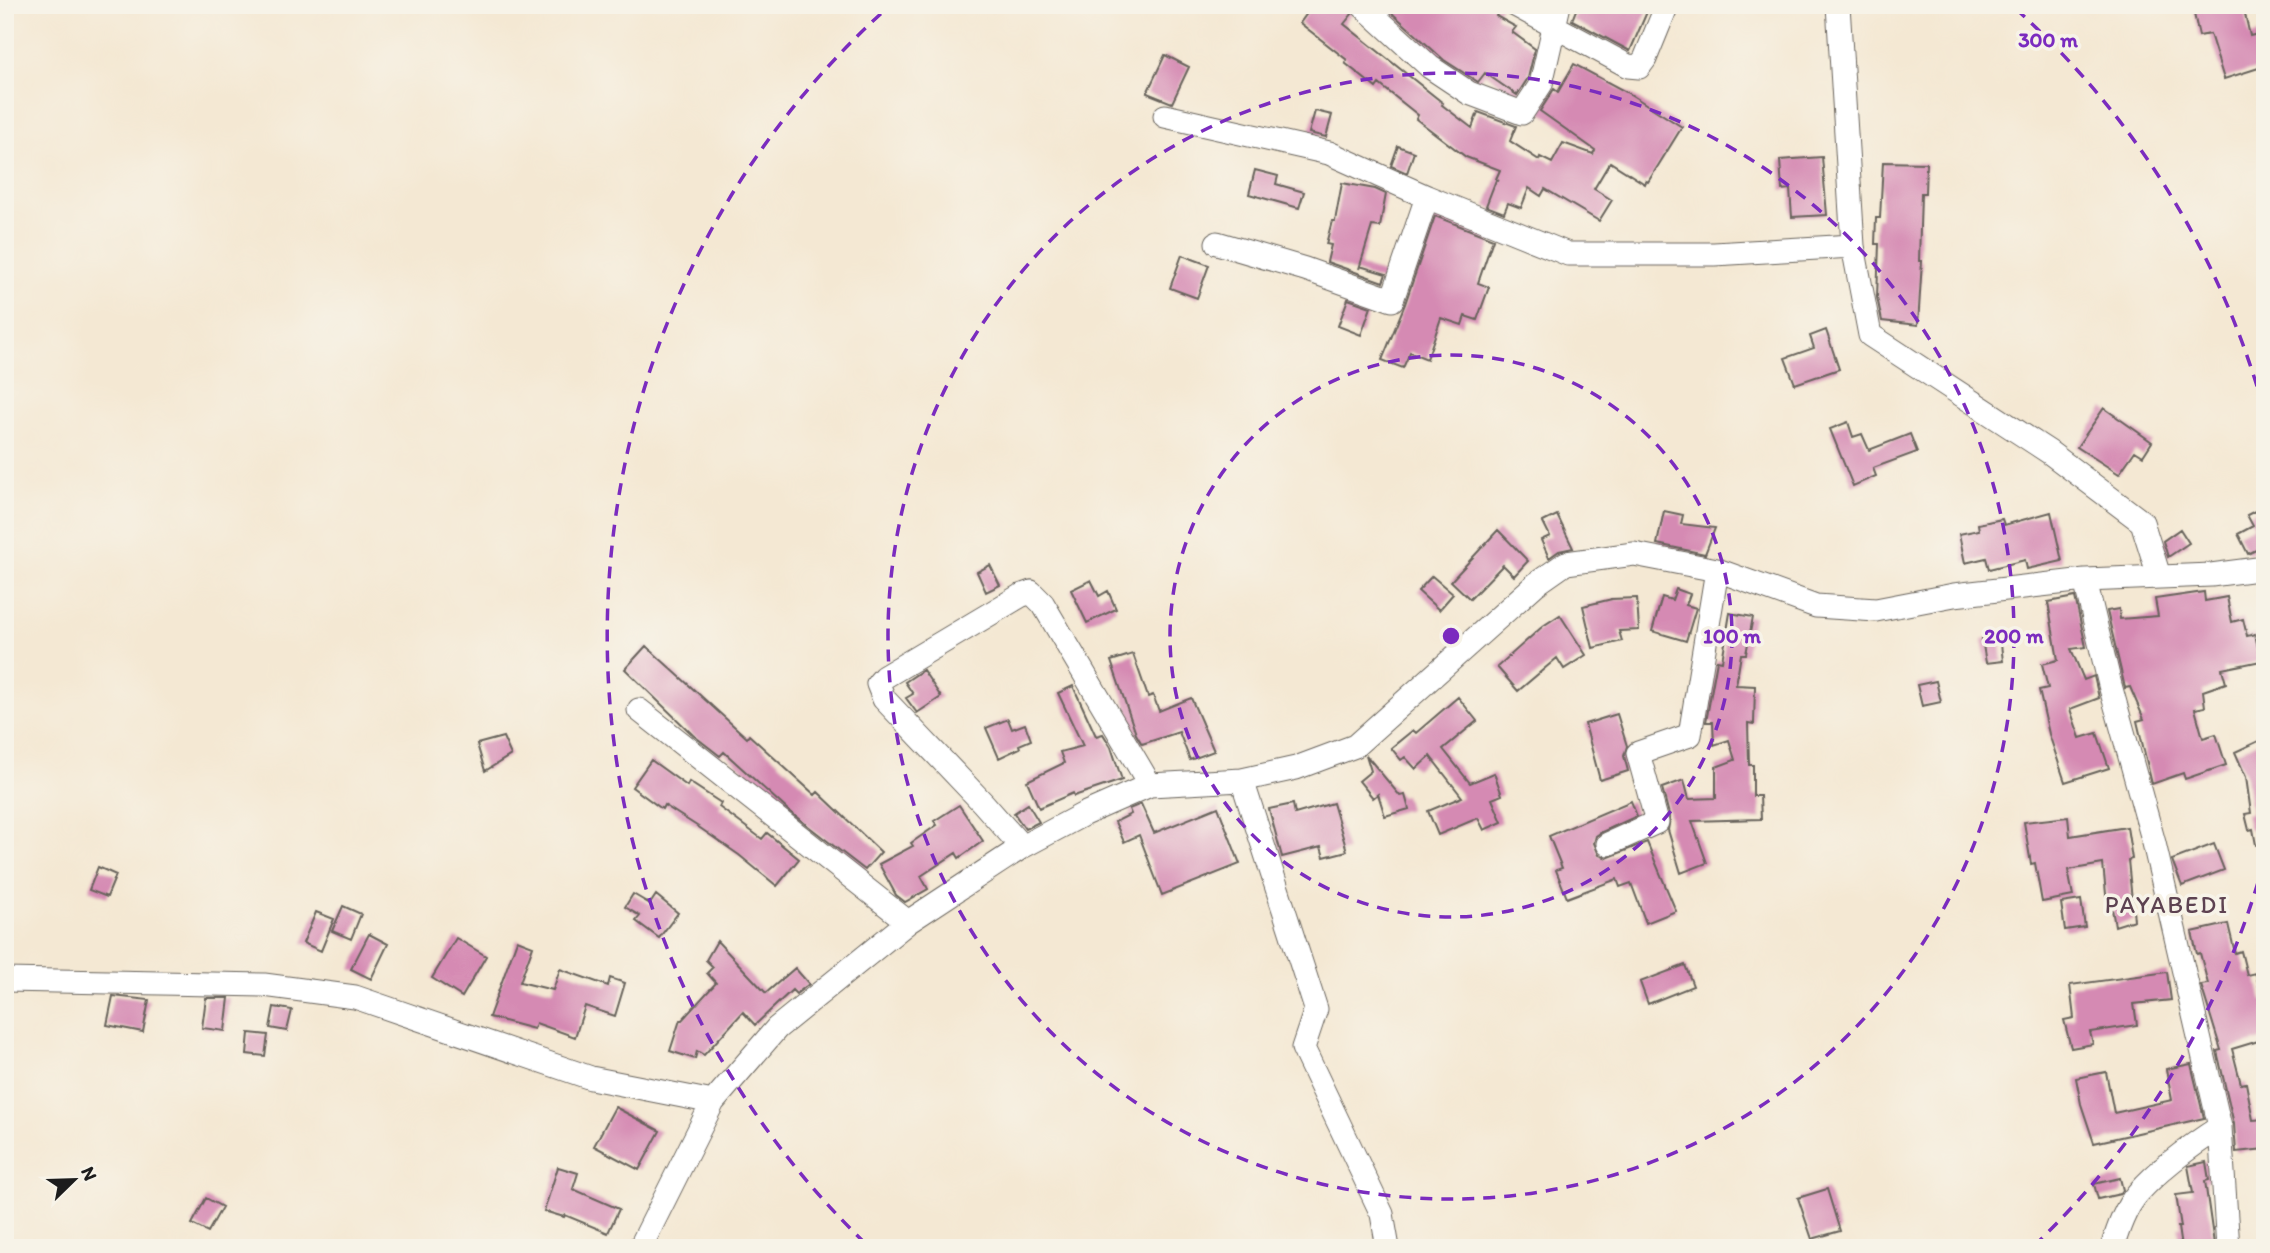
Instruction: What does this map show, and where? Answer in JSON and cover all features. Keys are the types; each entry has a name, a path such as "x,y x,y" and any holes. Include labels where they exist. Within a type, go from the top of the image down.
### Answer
{"street":[{"path":"1362,5 1430,67 1469,93 1522,113 1541,84 1556,16"},
{"path":"1515,5 1556,16 1628,66 1639,66 1645,59 1667,5"},
{"path":"1838,5 1853,247 1870,335 2049,452 2142,522 2159,576"},
{"path":"1165,116 1329,153 1427,197 1568,254 1714,254 1853,247"},
{"path":"1217,243 1305,269 1392,300 1427,197"},
{"path":"649,1244 713,1102 777,1028 908,922 1022,847 1084,814 1150,785 1242,780 1296,768 1354,746 1526,593 1566,563 1634,554 1717,570 1816,606 1876,610 1954,595 2085,580 2211,575 2265,568"},
{"path":"1608,844 1657,822 1638,753 1690,735 1717,570"},
{"path":"2085,580 2110,685 2154,843 2220,1127 2228,1248"},
{"path":"1022,847 884,699 878,684 884,677 1020,596 1031,592 1043,604 1150,785"},
{"path":"639,710 908,922"},
{"path":"1242,780 1316,1009 1303,1048 1382,1214 1388,1248"},
{"path":"5,979 264,985 355,998 591,1078 713,1102"},
{"path":"2112,1248 2121,1222 2137,1194 2189,1148 2220,1127"}],"building":[{"path":"1313,5 1348,5 1352,14 1344,24 1443,103 1442,105 1472,128 1478,112 1516,126 1510,141 1539,160 1540,157 1552,163 1563,143 1593,154 1595,150 1540,111 1554,89 1558,92 1574,64 1630,94 1682,127 1645,184 1610,162 1594,189 1612,200 1599,221 1545,189 1541,196 1529,188 1521,208 1508,203 1504,213 1486,206 1496,180 1499,181 1496,179 1500,170 1466,157 1416,119 1418,115 1379,84 1376,88 1345,63 1347,60 1300,23"},
{"path":"1383,5 1501,5 1496,16 1516,27 1512,32 1535,49 1528,78 1517,95 1485,73 1478,82 1444,60"},
{"path":"1578,5 1650,5 1630,51 1572,20"},
{"path":"2192,5 2243,5 2250,36 2258,34 2265,66 2224,79 2210,34 2199,36"},
{"path":"1165,55 1189,67 1172,103 1147,93"},
{"path":"1315,111 1332,115 1326,137 1309,133"},
{"path":"1398,146 1414,152 1407,173 1391,166"},
{"path":"1822,157 1827,215 1792,217 1790,189 1782,190 1780,160"},
{"path":"1883,162 1926,163 1925,193 1921,193 1919,261 1922,261 1918,325 1882,321 1877,297 1879,244 1875,244 1876,218 1880,218"},
{"path":"1255,170 1278,176 1276,184 1304,192 1299,208 1249,194"},
{"path":"1342,183 1375,189 1386,194 1380,227 1372,226 1359,269 1360,266 1386,274 1383,282 1327,262 1331,245 1326,244 1332,221 1335,221"},
{"path":"1435,216 1493,239 1478,283 1489,287 1477,320 1465,316 1462,325 1441,318 1427,359 1410,352 1403,368 1382,360 1405,304"},
{"path":"1182,255 1209,265 1197,298 1170,288"},
{"path":"1348,299 1371,307 1361,335 1338,326"},
{"path":"1826,330 1839,369 1795,384 1785,358 1814,348 1810,336"},
{"path":"2104,408 2152,442 2143,456 2135,451 2119,474 2077,447"},
{"path":"1848,422 1853,437 1862,434 1869,450 1910,434 1917,452 1873,468 1876,476 1853,486 1830,429"},
{"path":"2265,506 2265,548 2264,546 2248,554 2238,534 2253,526 2247,515"},
{"path":"1664,511 1683,515 1681,524 1715,528 1705,554 1657,544"},
{"path":"2051,512 2062,561 2027,569 2025,560 1989,569 1986,558 1965,563 1959,534 1979,530 1978,524 2002,519 2004,525"},
{"path":"1557,515 1573,548 1559,551 1549,558 1541,540 1550,536 1543,522"},
{"path":"2180,529 2189,543 2168,557 2163,541"},
{"path":"1498,530 1528,561 1514,576 1503,565 1470,599 1451,581"},
{"path":"990,565 1000,585 986,592 977,572"},
{"path":"1432,576 1453,594 1439,610 1418,591"},
{"path":"1091,580 1099,596 1108,591 1116,609 1087,623 1071,590"},
{"path":"1676,589 1690,594 1686,605 1696,608 1686,641 1652,631 1662,597 1672,600"},
{"path":"2204,592 2205,601 2227,597 2232,622 2243,619 2247,636 2255,634 2261,661 2222,669 2226,683 2203,691 2205,707 2195,709 2203,738 2216,734 2226,765 2185,779 2183,773 2152,784 2137,721 2144,719 2130,687 2125,688 2107,611 2119,609 2120,619 2158,616 2155,599"},
{"path":"2075,597 2086,647 2071,649 2084,680 2094,676 2099,698 2070,709 2080,738 2097,733 2109,768 2065,782 2049,734 2039,690 2048,688 2042,664 2058,660 2048,602"},
{"path":"1637,598 1639,630 1619,631 1622,641 1593,648 1583,606 1610,599"},
{"path":"1730,613 1753,617 1746,654 1741,654 1736,685 1755,686 1754,724 1748,723 1749,765 1753,765 1753,796 1760,796 1761,819 1692,821 1707,863 1681,873 1668,830 1670,818 1662,788 1684,780 1689,799 1716,798 1716,767 1735,760 1729,740 1714,745 1713,722 1706,722 1717,660 1722,661"},
{"path":"1560,615 1586,655 1564,669 1557,658 1518,691 1497,667 1543,626"},
{"path":"2000,636 2003,661 1986,663 1982,639"},
{"path":"646,646 747,738 749,735 815,795 818,792 881,852 865,870 790,812 724,752 720,756 693,735 625,669"},
{"path":"1133,654 1148,697 1153,695 1159,711 1191,698 1214,751 1190,760 1179,732 1142,744 1136,734 1111,661"},
{"path":"923,670 941,697 917,713 906,698 913,694 905,682"},
{"path":"1936,681 1941,702 1922,706 1917,685"},
{"path":"1073,686 1096,736 1103,734 1111,747 1122,780 1074,796 1073,793 1039,808 1027,781 1064,763 1060,752 1083,746 1058,693"},
{"path":"1458,697 1477,721 1443,749 1470,783 1494,773 1502,795 1492,799 1502,822 1484,830 1478,818 1438,835 1428,811 1462,797 1430,756 1416,769 1405,757 1401,760 1391,748 1413,730 1416,733"},
{"path":"1617,714 1627,746 1624,756 1628,771 1600,780 1585,724"},
{"path":"1008,719 1012,729 1025,724 1031,740 999,758 986,728"},
{"path":"503,737 511,755 485,771 477,744"},
{"path":"2265,738 2265,844 2256,845 2253,829 2249,830 2245,814 2251,813 2246,777 2235,752"},
{"path":"1366,755 1400,796 1405,795 1409,809 1385,816 1378,794 1373,798 1359,781 1371,771"},
{"path":"651,760 687,786 689,782 721,803 719,807 762,839 767,833 799,859 777,886 700,828 664,805 662,809 632,787"},
{"path":"1631,801 1637,816 1602,832 1596,836 1594,843 1599,855 1607,858 1647,842 1676,911 1646,923 1631,883 1620,887 1617,879 1567,898 1556,870 1562,868 1549,836"},
{"path":"1333,803 1347,851 1324,857 1321,847 1282,857 1269,809 1293,804 1295,814"},
{"path":"1028,804 1039,822 1025,829 1014,813"},
{"path":"1141,804 1154,833 1218,807 1240,864 1162,895 1139,835 1124,842 1115,822 1131,814 1129,809"},
{"path":"959,805 983,841 959,858 956,853 921,876 928,889 905,902 896,895 879,864 913,846 911,843 937,825 934,821"},
{"path":"2068,817 2070,836 2127,827 2132,859 2128,860 2134,920 2115,926 2111,903 2107,904 2103,864 2068,870 2073,896 2042,902 2035,863 2031,864 2024,822"},
{"path":"2214,844 2224,870 2182,886 2172,860"},
{"path":"98,867 116,875 107,897 89,890"},
{"path":"633,894 650,904 656,895 678,913 659,938 636,921 640,916 625,907"},
{"path":"2081,900 2085,927 2065,930 2061,903"},
{"path":"343,906 361,914 351,939 332,931"},
{"path":"316,912 334,919 321,951 303,943"},
{"path":"2228,924 2235,953 2241,951 2247,975 2256,973 2262,1001 2265,1000 2265,1039 2232,1049 2241,1084 2246,1083 2253,1120 2265,1119 2265,1149 2236,1152 2234,1124 2217,1051 2221,1050 2201,985 2208,984 2192,932"},
{"path":"369,934 388,944 371,979 351,969"},
{"path":"456,938 486,956 462,997 432,978"},
{"path":"517,940 533,946 520,982 553,990 560,969 608,986 610,978 625,983 615,1016 585,1006 575,1037 536,1023 534,1029 489,1017"},
{"path":"717,941 766,993 795,968 809,984 796,994 792,990 755,1025 743,1012 704,1055 697,1051 695,1059 670,1051 680,1020 716,983 707,973 713,967 706,960"},
{"path":"1685,965 1693,986 1648,1004 1640,982"},
{"path":"2167,972 2171,1000 2134,1004 2137,1025 2090,1032 2093,1044 2071,1048 2064,1020 2074,1018 2070,985"},
{"path":"113,996 149,1000 143,1032 107,1025"},
{"path":"206,998 229,998 225,1031 202,1028"},
{"path":"274,1007 292,1010 287,1031 270,1028"},
{"path":"249,1033 268,1035 265,1056 247,1054"},
{"path":"2191,1064 2204,1118 2094,1143 2081,1104 2076,1078 2106,1072 2114,1113 2172,1100 2166,1069"},
{"path":"615,1107 660,1131 639,1170 594,1146"},
{"path":"2206,1162 2209,1180 2205,1181 2214,1244 2181,1248 2176,1195 2193,1193 2188,1166"},
{"path":"558,1167 578,1173 573,1189 619,1209 608,1233 565,1215 564,1217 544,1211"},
{"path":"2120,1178 2123,1190 2120,1194 2098,1199 2094,1184"},
{"path":"1827,1189 1840,1231 1812,1239 1798,1198"},
{"path":"206,1198 222,1207 208,1232 192,1224"}],"district":[{"name":"PAYABEDI","path":"2167,905"}]}
